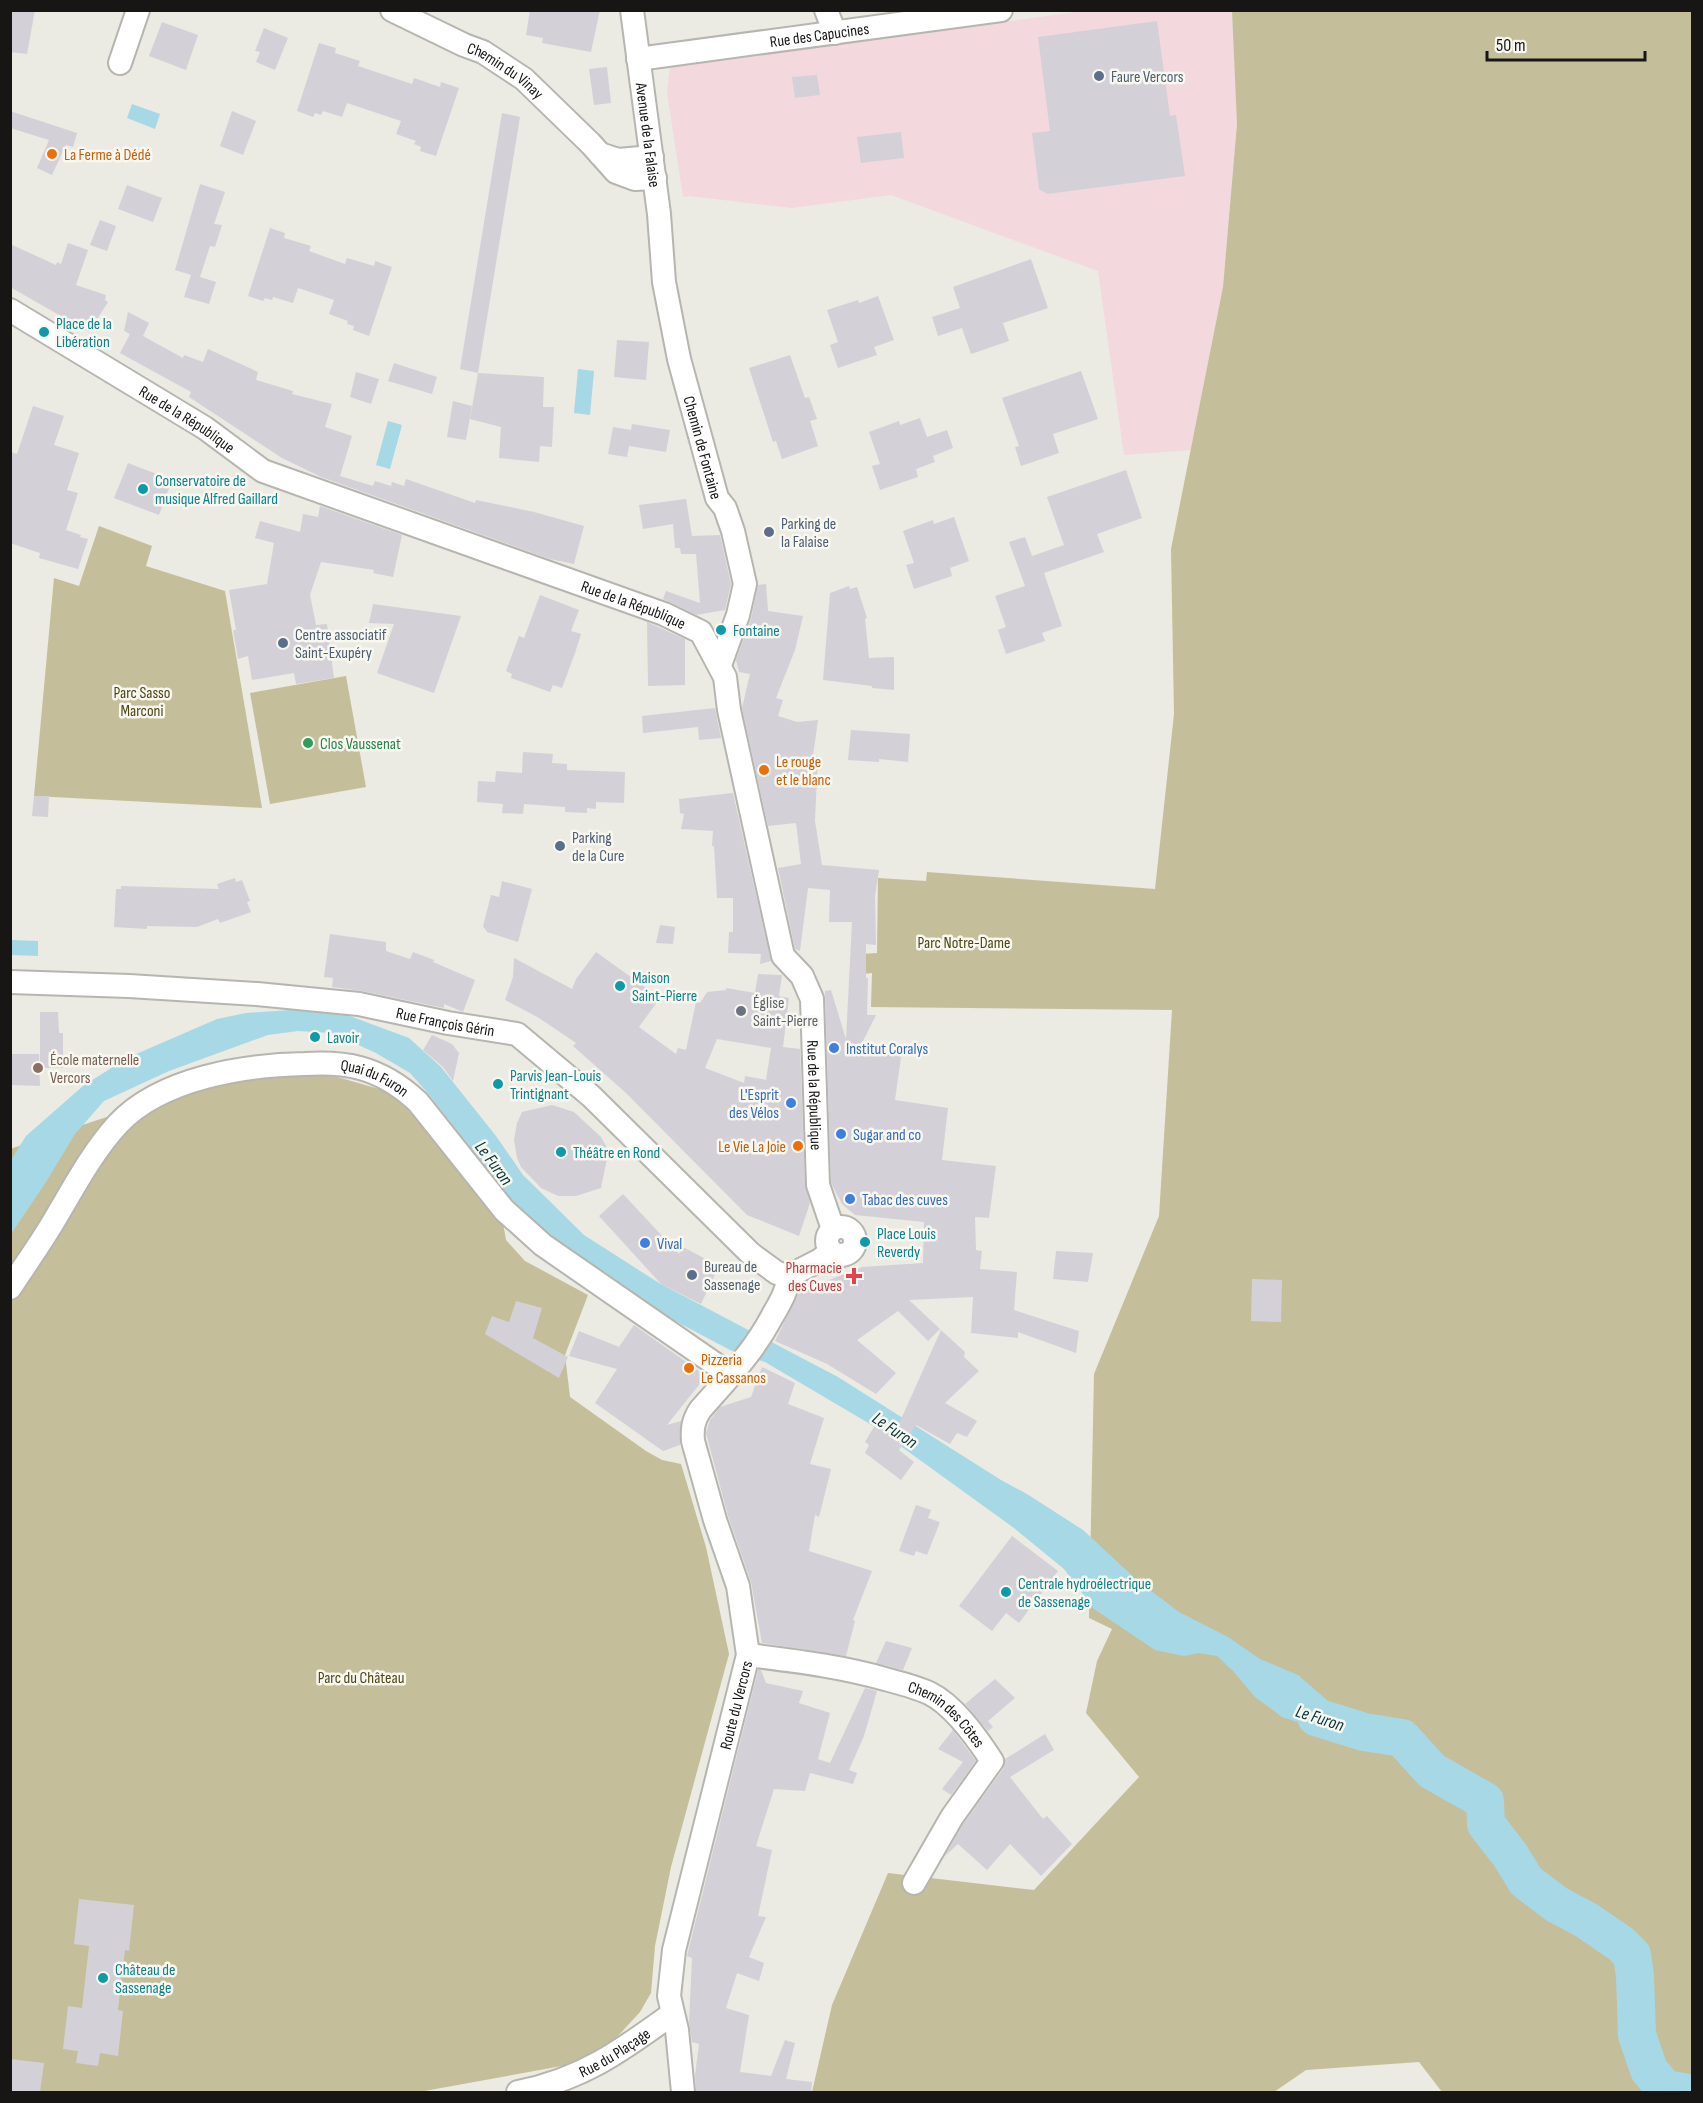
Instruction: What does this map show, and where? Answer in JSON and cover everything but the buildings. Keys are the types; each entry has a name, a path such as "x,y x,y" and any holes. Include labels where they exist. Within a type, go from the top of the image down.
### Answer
{"street":[{"path":"120,63 138,10"},
{"name":"Chemin du Vinay","path":"392,10 483,52 524,79 600,154 653,168"},
{"name":"Avenue de la Falaise","path":"632,10 653,168 662,259"},
{"path":"826,10 835,33"},
{"name":"Rue des Capucines","path":"638,59 1001,10"},
{"name":"Chemin de Fontaine","path":"662,259 664,282 679,359 717,498 725,508 733,531 745,584 738,615 720,665"},
{"name":"Rue de la République","path":"10,310 206,429 263,471 664,614 701,632 725,676 729,710 783,956 802,976 812,999 818,1185 833,1229 841,1226 849,1229 854,1235 855,1244 847,1254 838,1255 831,1251 820,1260 789,1276"},
{"name":"Rue François Gérin","path":"10,981 257,994 359,1004 448,1023 517,1034 591,1096 751,1254 777,1273 789,1276"},
{"name":"Quai du Furon","path":"10,1288 77,1181 118,1124 146,1101 193,1081 251,1067 277,1064 344,1064 377,1075 407,1091 504,1210 543,1245 739,1367"},
{"name":"Route du Vercors","path":"683,2092 677,2030 669,1996 676,1939 748,1655 738,1586 706,1490 692,1429 700,1410 739,1367 764,1331 787,1289 789,1276"},
{"name":"Chemin des Côtes","path":"748,1655 847,1668 931,1694 965,1724 984,1749 992,1761 952,1817 914,1883"},
{"name":"Rue du Plaçage","path":"518,2092 547,2087 583,2073 627,2046 672,2014"}],"shaded area":[{"path":"1084,11 1232,11 1237,124 1223,287 1191,450 1124,455 1098,271 891,195 791,208 683,197 667,92 670,67"}],"green space":[{"name":"Parc Notre-Dame","path":"1232,11 1692,11 1692,2092 1442,2092 1419,2062 1306,2070 1274,2092 812,2092 832,2005 888,1873 1034,1890 1139,1777 1086,1713 1097,1661 1112,1629 1089,1618 1094,1374 1159,1216 1172,1010 871,1007 872,973 862,974 861,954 877,953 878,878 926,881 927,872 1155,889 1174,714 1171,549 1223,287 1237,124"},
{"name":"Parc Sasso Marconi","path":"99,526 152,546 146,566 225,591 262,808 34,796 54,578 79,586"},
{"name":"Clos Vaussenat","path":"346,676 366,787 270,804 250,693"},
{"name":"Parc du Château","path":"327,1074 393,1093 457,1165 476,1194 503,1223 506,1240 525,1261 588,1295 565,1355 570,1397 646,1451 662,1460 681,1464 706,1547 729,1654 671,1867 655,1946 651,1993 640,2012 607,2048 567,2065 419,2092 11,2092 10,1149 173,1095 265,1076"}],"water":[{"path":"132,104 160,114 155,129 127,118"},
{"path":"578,369 594,371 590,415 574,413"},
{"path":"388,421 402,425 390,469 376,465"},
{"path":"11,940 38,941 38,956 11,955"},
{"path":"290,1010 347,1015 409,1038 441,1067 496,1136 523,1175 584,1235 659,1283 838,1377 1027,1494 1083,1530 1138,1581 1179,1612 1228,1637 1260,1659 1298,1675 1364,1732 1322,1730 1282,1717 1255,1697 1217,1656 1199,1653 1184,1656 1155,1650 1094,1609 1064,1569 1014,1528 870,1424 765,1362 730,1350 641,1303 574,1259 510,1198 410,1073 376,1053 332,1033 298,1031 268,1035 169,1071 104,1101 75,1134 11,1234 11,1160 26,1136 83,1086 127,1058 217,1019 246,1013"}],"waterway":[{"name":"Le Furon","path":"1316,1717 1364,1732 1402,1738 1432,1771 1485,1801 1486,1824 1510,1855 1526,1881 1556,1904 1586,1920 1621,1944 1632,1955 1637,2035 1649,2070 1665,2089 1683,2092"}],"place":[{"name":"Faure Vercors","path":"1099,76"},
{"name":"La Ferme à Dédé","path":"52,154"},
{"name":"Place de la Libération","path":"44,332"},
{"name":"Conservatoire de musique Alfred Gaillard","path":"143,489"},
{"name":"Parking de la Falaise","path":"769,532"},
{"name":"Fontaine","path":"721,630"},
{"name":"Centre associatif Saint-Exupéry","path":"283,643"},
{"name":"Clos Vaussenat","path":"308,743"},
{"name":"Le rouge et le blanc","path":"764,770"},
{"name":"Parking de la Cure","path":"560,846"},
{"name":"Maison Saint-Pierre","path":"620,986"},
{"name":"Église Saint-Pierre","path":"741,1011"},
{"name":"Lavoir","path":"315,1037"},
{"name":"Institut Coralys","path":"834,1048"},
{"name":"École maternelle Vercors","path":"38,1068"},
{"name":"Parvis Jean-Louis Trintignant","path":"498,1084"},
{"name":"L'Esprit des Vélos","path":"791,1103"},
{"name":"Sugar and co","path":"841,1134"},
{"name":"Le Vie La Joie","path":"798,1146"},
{"name":"Théâtre en Rond","path":"561,1152"},
{"name":"Tabac des cuves","path":"850,1199"},
{"name":"Place Louis Reverdy","path":"865,1242"},
{"name":"Vival","path":"645,1243"},
{"name":"Bureau de Sassenage","path":"692,1275"},
{"name":"Pharmacie des Cuves","path":"854,1276"},
{"name":"Pizzeria Le Cassanos","path":"689,1368"},
{"name":"Centrale hydroélectrique de Sassenage","path":"1006,1592"},
{"name":"Château de Sassenage","path":"103,1978"}]}
